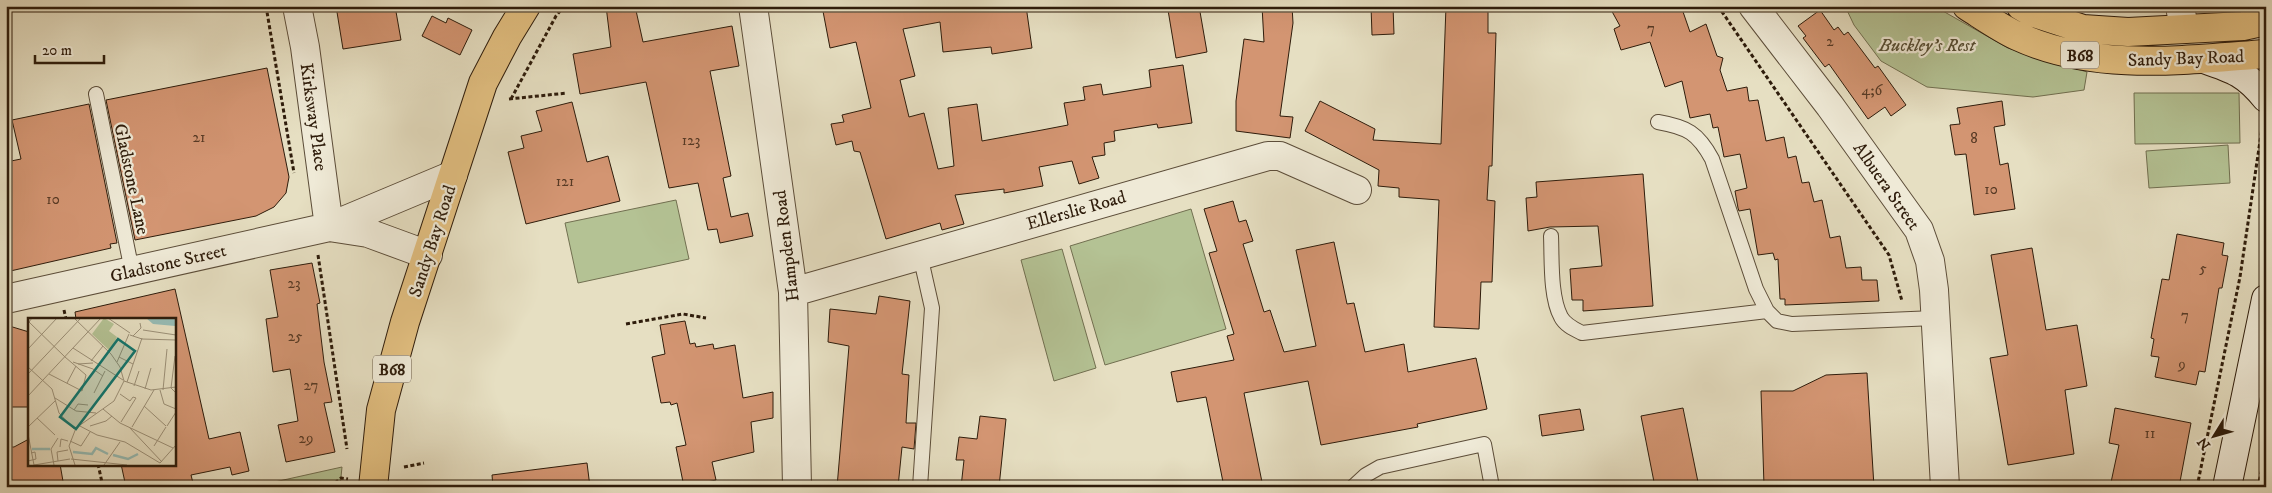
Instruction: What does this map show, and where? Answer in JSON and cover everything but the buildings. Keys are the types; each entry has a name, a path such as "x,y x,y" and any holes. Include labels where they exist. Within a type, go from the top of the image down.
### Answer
{"main road":[{"name":"Sandy Bay Road","path":"373,487 381,410 405,322 476,103 494,61 526,6"},
{"name":"Sandy Bay Road","path":"1967,6 2016,36 2050,48 2086,56 2145,62 2266,54"},
{"name":"Sandy Bay Road","path":"2021,6 2031,12 2083,29 2128,32 2182,18 2243,26 2266,21"}],"street":[{"name":"Kirksway Place","path":"297,6 304,47 323,238"},
{"name":"Hampden Road","path":"753,6 793,292 798,487"},
{"name":"Albuera Street","path":"1753,6 1830,106 1919,230 1930,261 1945,487"},
{"path":"2204,59 2235,70 2252,81 2264,107"},
{"name":"Ellerslie Road","path":"793,292 1268,156 1280,156 1357,190"},
{"name":"Gladstone Street","path":"323,238 453,175"},
{"name":"Gladstone Street","path":"6,299 132,271 323,238 368,233 428,255"},
{"path":"2228,487 2266,299"}],"lane":[{"name":"Gladstone Lane","path":"96,94 118,176 132,271"},
{"path":"1658,122 1679,126 1703,143 1712,159 1756,289 1767,310 1777,321 1792,324 1935,318"},
{"path":"1551,236 1555,304 1561,319 1570,328 1582,333 1767,310"},
{"path":"920,255 932,308 920,487"},
{"path":"1353,487 1366,475 1380,467 1484,444 1492,487"}],"path":[{"path":"266,6 296,180"},
{"path":"510,99 556,16 564,6"},
{"path":"1718,6 1889,256 1908,319"},
{"path":"476,103 567,93"},
{"path":"2197,487 2240,277 2264,107"},
{"path":"323,238 347,448"},
{"path":"626,324 683,314 706,318"},
{"path":"2258,487 2266,450"},
{"path":"404,467 424,463"},
{"path":"98,466 103,487"}],"green space":[{"name":"Buckley's Rest","path":"1845,6 1934,6 2008,48 2087,72 2084,90 2033,97 1927,87 1881,61 1854,25"},
{"path":"2134,93 2239,93 2240,143 2135,144"},
{"path":"2228,145 2230,183 2149,188 2146,151"},
{"path":"676,200 689,259 578,283 565,223"},
{"path":"1191,209 1226,329 1105,365 1070,246"},
{"path":"1062,249 1096,368 1054,381 1021,260"},
{"path":"342,467 340,487 252,487"}]}
